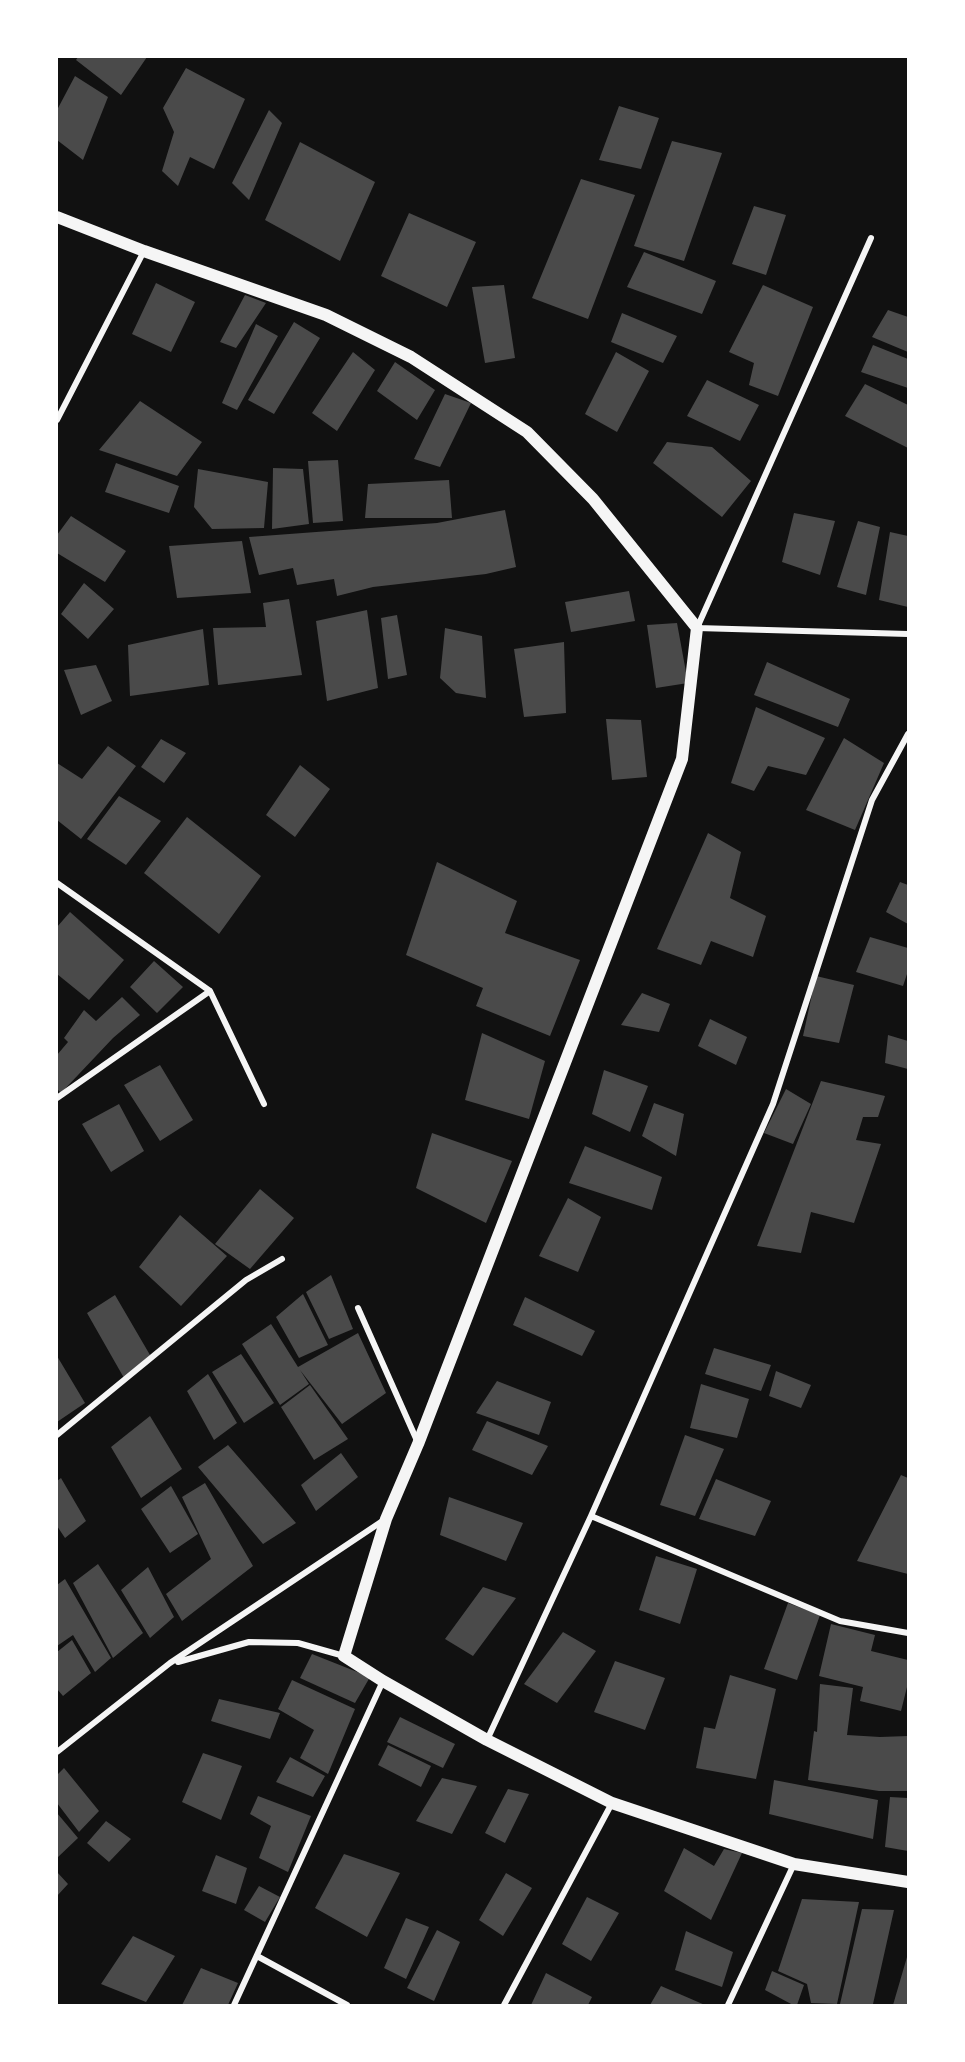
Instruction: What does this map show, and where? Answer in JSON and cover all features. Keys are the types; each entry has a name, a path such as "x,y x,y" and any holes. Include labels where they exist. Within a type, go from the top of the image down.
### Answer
{"main road":[{"path":"57,217 144,251 326,315 411,357 527,432 593,499 697,628 682,759 418,1444 386,1519 344,1656 383,1681 487,1740 612,1803 794,1864 908,1882"}],"street":[{"path":"871,238 697,628 908,634"},
{"path":"57,420 144,251"},
{"path":"487,1740 591,1516 773,1104 872,800 908,734"},
{"path":"57,883 210,991 264,1104"},
{"path":"57,1098 210,991"},
{"path":"57,1435 246,1280 282,1259"},
{"path":"358,1308 418,1444"},
{"path":"591,1516 840,1621 908,1633"},
{"path":"57,1752 170,1664 386,1519"},
{"path":"170,1664 249,1642 298,1643 344,1656"},
{"path":"234,2005 383,1681"},
{"path":"504,2005 612,1803"},
{"path":"728,2005 794,1864"},
{"path":"257,1956 347,2005"}],"building":[{"path":"78,57 147,57 121,95 76,60"},
{"path":"186,68 245,99 214,169 190,157 178,186 162,171 174,132 163,108"},
{"path":"75,76 108,97 83,160 57,140 57,110"},
{"path":"619,106 659,118 641,169 599,160"},
{"path":"269,110 282,123 249,200 232,183"},
{"path":"672,141 722,153 684,261 634,246"},
{"path":"300,142 375,182 340,261 265,220"},
{"path":"581,179 635,195 588,319 532,298"},
{"path":"754,206 786,215 766,275 732,264"},
{"path":"409,213 476,242 447,307 381,276"},
{"path":"644,252 716,281 702,314 627,287"},
{"path":"156,283 195,302 171,352 132,334"},
{"path":"504,285 515,358 485,363 472,287"},
{"path":"763,285 813,307 778,396 749,385 754,363 729,352"},
{"path":"245,295 266,303 236,348 220,342"},
{"path":"888,310 908,317 908,352 872,337"},
{"path":"622,313 677,336 663,363 611,342"},
{"path":"294,322 320,338 274,414 248,400"},
{"path":"256,324 278,336 237,410 222,403"},
{"path":"873,345 908,359 908,388 861,372"},
{"path":"353,352 375,370 337,431 312,413"},
{"path":"616,352 649,371 617,432 585,414"},
{"path":"395,362 435,390 417,420 377,391"},
{"path":"707,380 759,405 740,441 687,416"},
{"path":"865,384 908,405 908,448 845,416"},
{"path":"445,394 471,403 440,467 414,459"},
{"path":"140,401 202,442 177,476 99,450"},
{"path":"667,442 712,447 751,481 722,517 653,463"},
{"path":"338,460 343,521 313,523 308,461"},
{"path":"116,463 179,486 169,513 105,492"},
{"path":"273,468 303,469 309,524 272,529"},
{"path":"198,469 268,482 264,528 212,529 194,507"},
{"path":"449,480 452,518 365,518 368,484"},
{"path":"505,510 516,567 486,574 373,587 337,596 334,579 297,585 293,568 259,575 249,537 437,523"},
{"path":"794,513 835,521 820,575 782,562"},
{"path":"71,516 126,551 105,582 57,553 57,535"},
{"path":"858,521 880,527 866,595 837,587"},
{"path":"890,532 908,536 908,607 879,600"},
{"path":"242,541 251,593 177,598 169,546"},
{"path":"84,583 114,609 88,639 61,614"},
{"path":"629,591 635,621 571,632 565,602"},
{"path":"289,599 302,675 218,685 213,628 266,627 263,603"},
{"path":"367,610 378,688 327,701 316,621"},
{"path":"397,615 407,675 388,679 381,618"},
{"path":"677,623 688,683 656,688 647,625"},
{"path":"445,628 482,636 486,698 456,693 440,678"},
{"path":"203,629 209,685 130,696 128,645"},
{"path":"564,642 566,713 524,717 514,649"},
{"path":"767,662 850,699 838,727 754,695"},
{"path":"96,665 112,701 81,715 64,670"},
{"path":"756,707 825,738 806,775 768,766 754,791 731,783"},
{"path":"606,719 641,720 647,777 612,780"},
{"path":"844,738 884,763 855,830 806,810"},
{"path":"161,739 186,753 164,783 141,767"},
{"path":"108,746 136,766 81,839 57,820 57,763 82,779"},
{"path":"300,765 330,789 295,837 266,815"},
{"path":"119,796 161,821 126,865 87,839"},
{"path":"187,817 261,876 219,934 144,873"},
{"path":"708,833 741,852 730,898 766,916 753,957 711,941 701,965 657,949"},
{"path":"437,862 517,901 505,933 580,960 550,1036 476,1006 483,988 406,955"},
{"path":"900,882 908,885 908,924 886,912"},
{"path":"70,912 124,960 89,1000 57,974 57,927"},
{"path":"870,937 908,948 908,971 903,986 856,972"},
{"path":"154,961 183,987 157,1013 130,987"},
{"path":"816,976 854,985 839,1043 803,1036"},
{"path":"642,993 670,1004 659,1032 621,1025"},
{"path":"122,997 140,1015 113,1038 61,1093 57,1089 57,1055 68,1042 64,1038 84,1010 96,1021"},
{"path":"710,1019 747,1037 736,1065 698,1046"},
{"path":"482,1033 545,1061 529,1119 465,1100"},
{"path":"888,1035 908,1041 908,1069 885,1063"},
{"path":"160,1065 193,1120 160,1141 124,1085"},
{"path":"604,1070 648,1086 630,1132 592,1114"},
{"path":"821,1081 885,1096 878,1117 863,1117 856,1140 881,1144 854,1223 811,1212 801,1253 757,1246"},
{"path":"786,1089 811,1104 793,1144 764,1133"},
{"path":"654,1103 684,1114 676,1156 642,1136"},
{"path":"119,1104 144,1151 111,1172 82,1124"},
{"path":"432,1133 512,1161 486,1223 416,1188"},
{"path":"585,1146 662,1177 652,1210 569,1183"},
{"path":"260,1189 294,1218 250,1269 215,1244"},
{"path":"568,1198 601,1217 578,1272 539,1256"},
{"path":"180,1215 227,1256 181,1306 139,1267"},
{"path":"331,1275 353,1329 329,1339 306,1292"},
{"path":"303,1294 328,1345 299,1358 276,1317"},
{"path":"115,1295 150,1355 124,1378 87,1313"},
{"path":"525,1297 595,1331 582,1356 513,1325"},
{"path":"271,1324 298,1367 358,1333 386,1393 342,1424 300,1370 309,1384 280,1405 242,1344"},
{"path":"714,1348 771,1365 761,1391 705,1374"},
{"path":"241,1354 274,1403 244,1423 212,1372"},
{"path":"57,1356 85,1403 57,1422"},
{"path":"776,1371 811,1385 801,1408 769,1396"},
{"path":"208,1374 237,1423 214,1440 187,1391"},
{"path":"497,1381 551,1402 539,1435 476,1413"},
{"path":"701,1384 749,1399 737,1438 690,1428"},
{"path":"310,1385 348,1439 314,1460 281,1407"},
{"path":"150,1416 182,1469 141,1498 111,1447"},
{"path":"487,1421 548,1446 532,1475 472,1450"},
{"path":"685,1435 724,1449 695,1516 660,1505"},
{"path":"228,1445 296,1523 263,1544 198,1467"},
{"path":"341,1453 358,1477 316,1511 301,1485"},
{"path":"901,1475 908,1478 908,1574 857,1561"},
{"path":"61,1478 86,1521 65,1538 57,1526 57,1481"},
{"path":"716,1479 771,1501 755,1536 699,1519"},
{"path":"205,1483 253,1566 182,1621 166,1594 211,1559 182,1497"},
{"path":"171,1486 198,1534 170,1553 141,1509"},
{"path":"449,1497 523,1523 506,1561 440,1535"},
{"path":"656,1556 697,1569 680,1624 639,1610"},
{"path":"98,1564 143,1633 113,1658 73,1583"},
{"path":"148,1567 174,1617 150,1638 121,1590"},
{"path":"65,1579 111,1658 95,1672 73,1635 57,1646 57,1585"},
{"path":"483,1587 516,1598 473,1656 445,1639"},
{"path":"788,1603 820,1615 797,1680 764,1669"},
{"path":"831,1624 875,1635 871,1651 908,1660 908,1683 901,1711 860,1701 863,1687 819,1676"},
{"path":"563,1632 596,1651 557,1703 524,1684"},
{"path":"72,1640 91,1673 63,1696 57,1689 57,1652"},
{"path":"312,1654 370,1677 355,1703 300,1678"},
{"path":"615,1661 665,1678 645,1730 594,1712"},
{"path":"730,1675 776,1689 756,1779 696,1768 704,1727 715,1729"},
{"path":"292,1680 355,1709 328,1774 300,1758 314,1730 278,1709"},
{"path":"820,1684 853,1688 847,1735 908,1736 908,1791 879,1791 808,1780 814,1731 817,1732"},
{"path":"219,1699 280,1713 270,1739 211,1721"},
{"path":"400,1717 455,1744 443,1768 387,1742"},
{"path":"388,1745 431,1766 421,1787 378,1765"},
{"path":"203,1753 242,1766 221,1820 182,1802"},
{"path":"290,1757 325,1776 313,1797 276,1782"},
{"path":"64,1768 99,1811 79,1832 57,1803 57,1775"},
{"path":"442,1778 477,1786 452,1834 416,1821"},
{"path":"774,1780 878,1800 873,1839 769,1814"},
{"path":"508,1789 529,1794 505,1843 485,1833"},
{"path":"258,1796 311,1816 288,1872 259,1858 271,1826 250,1814"},
{"path":"890,1797 908,1798 908,1851 885,1847"},
{"path":"57,1813 78,1838 57,1858"},
{"path":"106,1821 131,1839 109,1862 87,1843"},
{"path":"684,1848 714,1866 724,1849 742,1853 711,1920 664,1891"},
{"path":"344,1854 400,1873 367,1937 315,1908"},
{"path":"216,1855 247,1868 236,1904 202,1891"},
{"path":"57,1872 68,1884 57,1896"},
{"path":"506,1873 532,1888 503,1936 479,1920"},
{"path":"259,1886 280,1897 265,1922 244,1910"},
{"path":"587,1897 619,1913 591,1961 562,1944"},
{"path":"802,1899 859,1902 837,2004 811,2003 807,1984 778,1971"},
{"path":"862,1909 894,1910 873,2004 840,2004"},
{"path":"406,1918 429,1927 406,1979 384,1968"},
{"path":"437,1930 460,1942 434,2001 407,1988"},
{"path":"686,1931 733,1952 722,1987 675,1970"},
{"path":"133,1936 175,1956 146,2002 101,1984"},
{"path":"907,1957 908,2005 893,2005"},
{"path":"201,1968 238,1983 228,2005 182,2005"},
{"path":"772,1971 804,1985 797,2005 765,1990"},
{"path":"546,1973 592,1997 588,2005 531,2005"},
{"path":"661,1986 705,2005 650,2005"}]}
